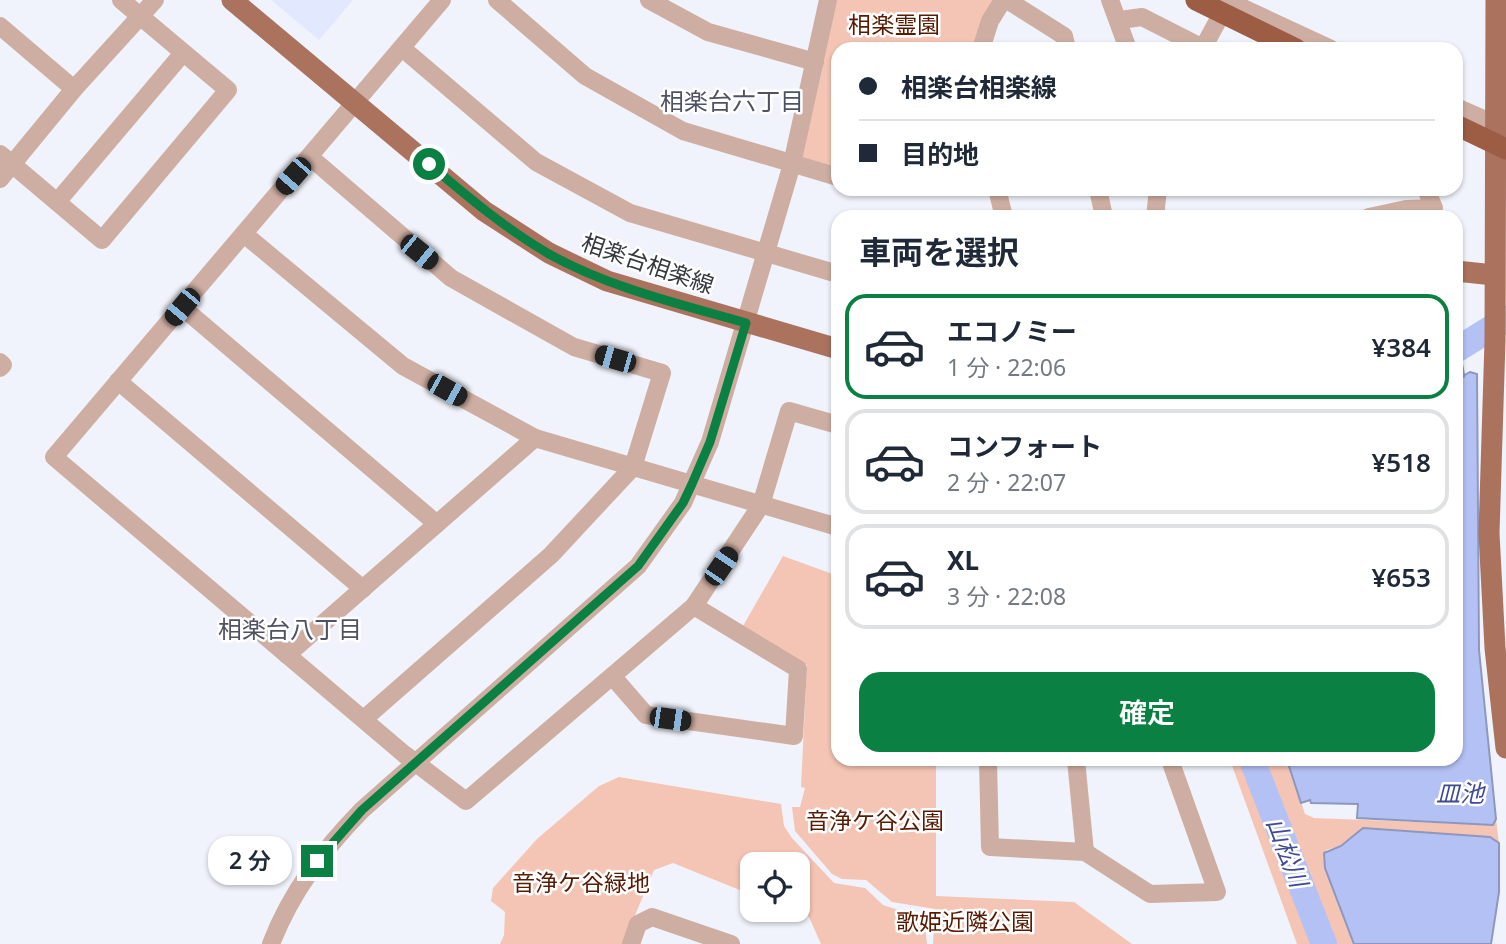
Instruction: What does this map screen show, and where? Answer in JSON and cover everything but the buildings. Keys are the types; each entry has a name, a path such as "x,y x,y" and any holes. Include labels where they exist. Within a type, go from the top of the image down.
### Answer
{"highway":[{"path":"1196,0 1282,42"},
{"path":"1463,128 1506,149"}],"main road":[{"name":"相楽台相楽線","path":"232,0 484,211 549,253 607,281 831,347"},
{"path":"1496,0 1498,284 1495,312 1490,555 1506,748"},
{"path":"1463,273 1498,284"}],"street":[{"path":"6,159 102,240 228,90 121,0"},
{"path":"0,179 6,159 155,0"},
{"path":"442,0 54,457 415,763 466,801 694,606 761,505 789,411 831,423"},
{"path":"497,0 585,76 683,131 831,175"},
{"path":"649,0 708,32 815,62"},
{"path":"271,944 294,893 329,845 415,763 638,566 683,503 710,442 792,164 828,0"},
{"path":"983,42 990,21 1005,0 1064,36 1065,42"},
{"path":"1110,0 1120,20 1126,42"},
{"path":"1207,42 1228,0 1316,42"},
{"path":"1120,20 1142,17 1190,42"},
{"path":"0,26 74,89"},
{"path":"402,48 536,162 630,213 831,272"},
{"path":"57,202 183,53"},
{"path":"1463,110 1495,124"},
{"path":"310,157 451,278 574,347 662,373 633,467 551,555 365,718"},
{"path":"1420,210 1434,208 1429,196"},
{"path":"244,234 403,366 535,438 831,525"},
{"path":"182,307 437,524"},
{"path":"0,362 3,365 0,368"},
{"path":"118,381 363,589"},
{"path":"287,655 535,438"},
{"path":"613,677 646,715 794,736 798,669 694,606"},
{"path":"988,766 990,847 1085,852 1150,894 1217,892 1172,766"},
{"path":"1077,766 1085,852"},
{"path":"631,944 638,924 652,917 732,944"}],"shaded area":[{"path":"271,0 353,0 319,40"}],"green space":[{"name":"相楽霊園","path":"836,0 994,0 976,42 831,42 831,169 805,161 801,154"},
{"name":"音浄ケ谷公園","path":"783,556 831,573 831,766 936,766 936,896 1074,902 1132,944 933,944 935,909 892,902 866,880 842,879 832,874 795,831 792,807 800,807 805,788 801,787 807,665 743,626"},
{"path":"1232,766 1246,766 1314,944 1297,944"},
{"path":"1262,766 1289,766 1305,814 1314,818 1493,825 1496,819 1499,843 1490,837 1363,828 1340,846 1326,850 1325,868 1354,944 1332,944"},
{"name":"音浄ケ谷緑地","path":"619,777 781,804 784,826 805,852 740,852 740,890 673,863 654,870 623,944 500,944 504,935 505,912 491,901 493,888 537,839 599,786"},
{"name":"音浄ケ谷緑地","path":"810,857 834,883 865,888 883,905 924,918 927,944 821,944 810,919"}],"water":[{"name":"皿池","path":"1470,372 1477,374 1479,650 1496,819 1493,825 1357,818 1358,804 1311,803 1310,800 1301,803 1289,766 1463,766 1463,376"},
{"path":"1363,828 1490,837 1499,843 1499,892 1491,944 1354,944 1325,868 1324,853 1341,846"}],"waterway":[{"name":"山松川","path":"1463,346 1506,319"},
{"name":"山松川","path":"1254,766 1324,944"}],"district":[{"name":"相楽台六丁目","path":"732,100"},
{"name":"相楽台八丁目","path":"290,628"}],"route":[{"path":"317,861 362,810 638,566 683,503 692,484 710,442 746,323 607,281 580,269 549,253 484,211 429,164"}],"park label":[{"name":"歌姫近隣公園","path":"965,921"}]}
